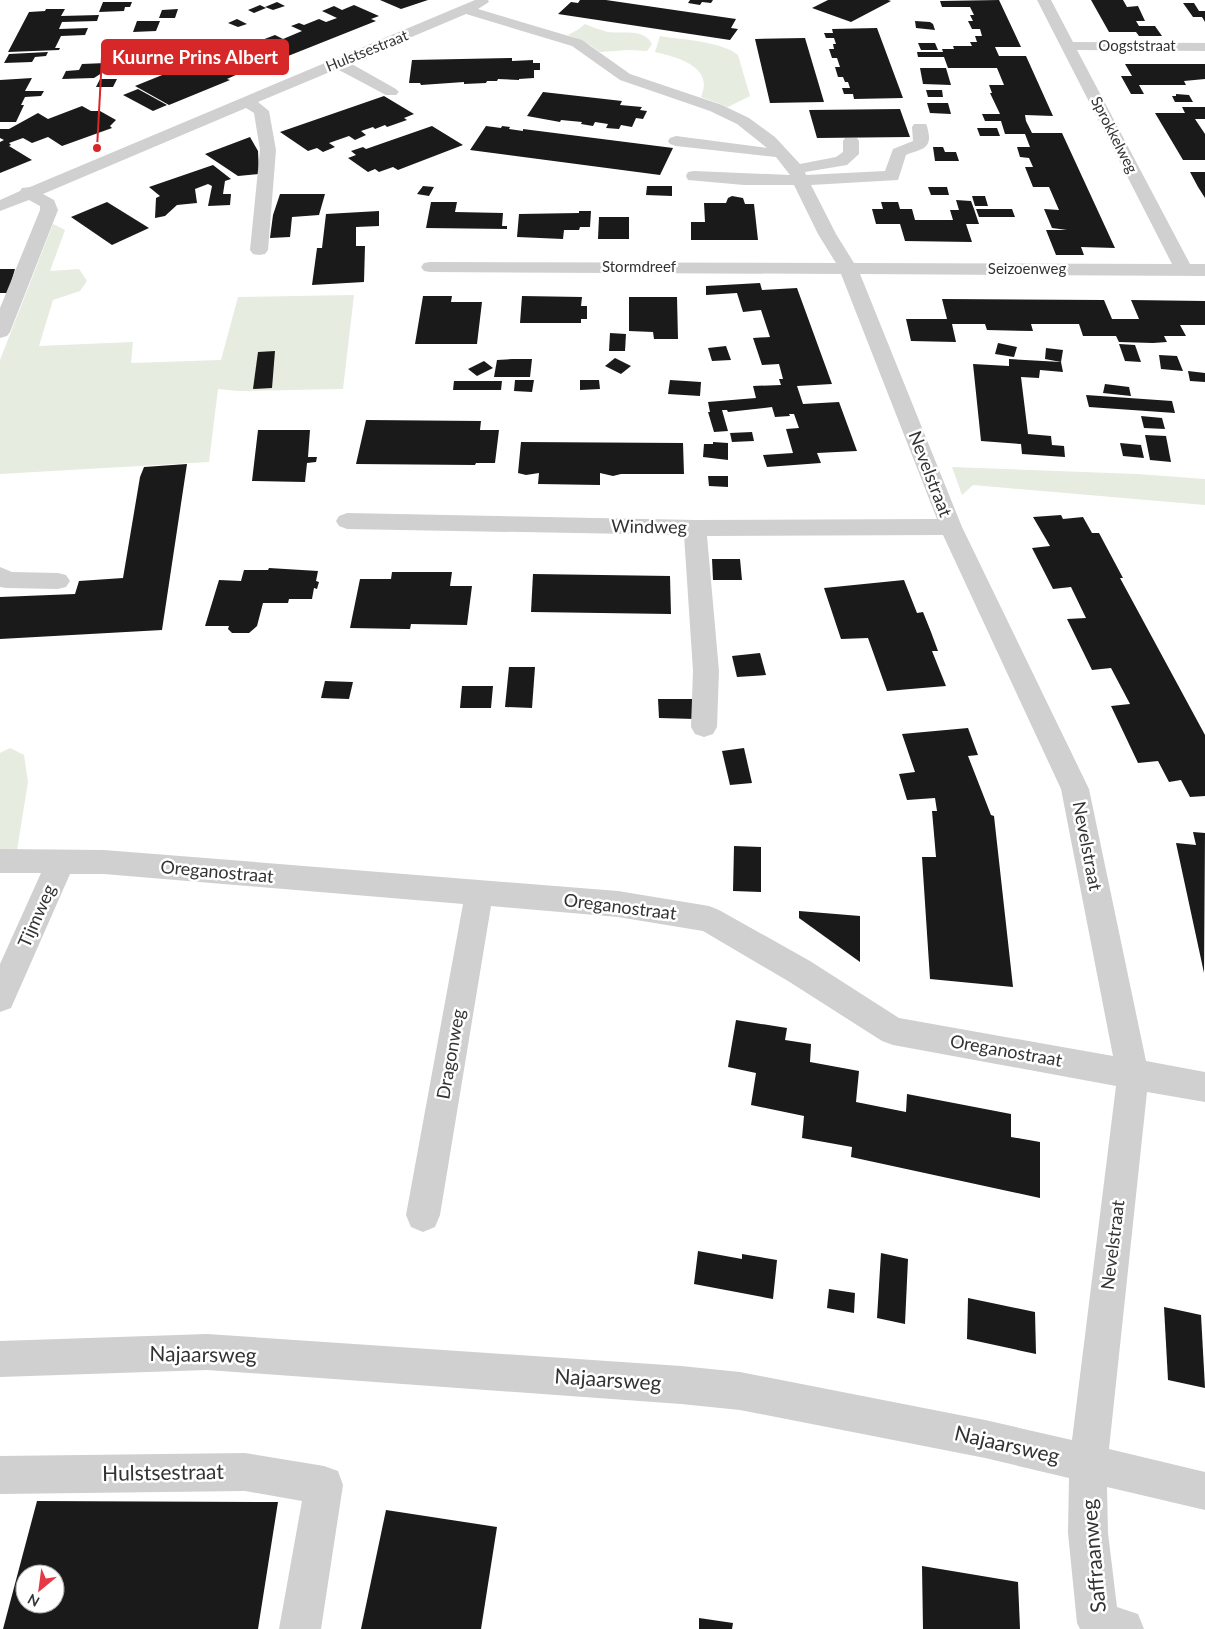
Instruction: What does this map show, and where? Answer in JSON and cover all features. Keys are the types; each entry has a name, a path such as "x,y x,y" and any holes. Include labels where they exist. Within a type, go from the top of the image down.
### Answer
{"street":[{"name":"Hulstsestraat","path":"2,204 487,0"},
{"name":"Sprokkelweg","path":"1044,0 1184,270"},
{"name":"Nevelstraat","path":"467,10 577,43 625,77 716,108 743,121 769,140 798,175 827,234 848,268 951,527 1075,789 1133,1074 1088,1464"},
{"name":"Oogststraat","path":"1069,46 1205,47"},
{"path":"338,63 390,92"},
{"path":"246,101 261,111 268,150 259,250"},
{"path":"694,176 727,180 798,175 892,176 899,152 921,143 920,127"},
{"path":"676,141 771,153 780,152"},
{"path":"798,175 841,161 850,154 851,141"},
{"path":"0,332 49,210 48,204 28,192"},
{"name":"Stormdreef","path":"430,267 848,268"},
{"name":"Seizoenweg","path":"848,268 1205,270"},
{"name":"Windweg","path":"347,521 695,528 951,527"},
{"path":"695,528 706,671 704,726"},
{"path":"0,574 6,580 58,581"},
{"name":"Oreganostraat","path":"0,861 104,862 618,904 710,919 799,971 893,1030 1205,1087"},
{"name":"Tijmweg","path":"0,998 61,861"},
{"name":"Dragonweg","path":"423,1215 480,893"},
{"name":"Najaarsweg","path":"0,1359 207,1352 680,1385 740,1391 985,1439 1205,1491"},
{"name":"Saffraanweg","path":"1088,1464 1088,1533 1098,1623 1124,1629"},
{"name":"Hulstsestraat","path":"0,1475 245,1472 324,1485 300,1629"}],"shaded area":[{"path":"585,24 608,32 639,34 648,39 652,44 647,51 600,52 568,35"},
{"path":"660,36 712,44 731,50 738,55 750,96 728,107 701,97 704,87 703,78 692,65 655,52"},
{"path":"53,224 65,230 50,271 79,269 87,281 80,291 53,300 39,346 133,342 131,363 221,360 238,297 354,295 343,389 238,391 218,389 209,462 0,474 0,360"},
{"path":"952,467 1137,474 1205,479 1205,505 973,485 962,495"},
{"path":"10,748 24,755 28,782 17,850 0,851 0,753"}],"building":[{"path":"380,0 428,0 401,9"},
{"path":"580,0 606,0 736,19 731,28 738,29 730,40 558,14 571,2 578,3"},
{"path":"690,0 713,0 711,3 702,2 700,5 688,3"},
{"path":"828,0 891,1 851,22 812,8"},
{"path":"999,0 1021,47 995,47 999,56 1026,56 1053,116 1025,115 1026,121 1032,133 1062,133 1115,248 1081,247 1084,255 1056,255 1046,230 1067,230 1052,228 1044,209 1059,210 1049,187 1033,187 1025,167 1033,167 1029,158 1020,157 1017,147 1030,147 1025,134 1005,134 1001,121 985,121 982,114 1000,114 990,93 992,93 989,85 1004,85 997,68 948,68 944,57 918,57 917,52 943,52 942,49 954,49 953,46 972,46 970,42 977,42 975,36 982,36 980,29 972,29 968,21 973,21 970,15 974,15 970,7 942,7 940,1"},
{"path":"1091,0 1123,0 1127,7 1138,6 1145,21 1136,21 1139,26 1155,26 1162,36 1139,36 1136,32 1109,32"},
{"path":"103,2 132,2 130,7 125,7 124,11 99,12"},
{"path":"277,2 285,6 273,10 265,7"},
{"path":"1183,3 1194,3 1199,11 1205,11 1205,22 1202,17 1193,17"},
{"path":"260,5 266,8 254,13 248,10"},
{"path":"354,5 379,16 371,19 376,21 278,60 249,45 275,35 283,39 302,31 291,26 299,23 304,25 319,19 326,22 337,18 322,11 334,6 342,10"},
{"path":"46,9 65,9 61,16 99,15 97,21 62,22 59,29 88,28 85,35 61,36 55,48 60,48 59,50 8,52 29,12 45,11"},
{"path":"178,9 175,18 159,18 162,10"},
{"path":"237,19 247,24 238,27 228,23"},
{"path":"137,21 160,21 156,31 133,32"},
{"path":"915,21 930,22 935,30 916,28"},
{"path":"877,28 903,98 854,99 853,94 844,94 842,88 850,88 848,82 845,82 843,77 838,77 835,67 840,67 837,58 832,58 829,49 834,49 833,44 836,44 834,38 826,38 824,33 833,33 832,29"},
{"path":"805,38 824,102 770,103 755,39"},
{"path":"918,43 935,43 938,50 921,50"},
{"path":"48,52 46,56 35,57 32,62 4,63 9,54"},
{"path":"512,58 512,61 533,60 533,63 540,63 540,70 534,70 534,78 519,80 498,79 497,81 487,81 486,83 464,84 464,82 421,85 420,83 409,83 412,60"},
{"path":"106,63 105,71 94,78 62,79 66,71 79,70 82,64"},
{"path":"1125,64 1205,64 1205,79 1184,81 1186,85 1139,85 1144,94 1131,94 1121,76 1132,76"},
{"path":"199,65 215,73 226,68 238,74 227,79 230,80 169,105 135,86 182,67 188,70"},
{"path":"920,68 946,68 951,85 923,84"},
{"path":"32,78 25,91 44,91 41,96 25,97 21,105 24,105 16,122 0,122 0,80"},
{"path":"100,79 117,79 113,87 96,87"},
{"path":"138,89 167,105 153,111 123,95"},
{"path":"926,90 942,90 943,97 928,97"},
{"path":"543,92 622,101 620,105 642,107 640,110 647,111 643,119 636,118 632,127 621,125 619,129 606,128 608,124 595,122 593,126 581,124 582,122 561,120 560,122 527,116"},
{"path":"1176,94 1189,95 1193,102 1175,102 1172,96 1176,96"},
{"path":"384,96 414,114 404,118 407,120 387,127 385,125 361,131 366,135 355,140 349,136 329,143 335,147 323,152 317,148 308,151 280,132"},
{"path":"927,103 948,103 951,114 930,113"},
{"path":"82,106 91,111 100,111 116,120 110,126 112,128 62,146 48,137 32,143 23,138 9,143 11,145 9,146 32,160 0,173 0,142 4,140 0,138 0,129 9,129 38,113 48,119"},
{"path":"1182,107 1205,107 1205,119 1195,119 1205,134 1205,160 1183,160 1155,113 1185,113"},
{"path":"900,109 910,137 817,138 809,110"},
{"path":"432,126 463,145 398,170 393,167 379,172 375,169 368,172 348,158 356,155 351,151 363,147 366,149"},
{"path":"486,126 501,128 502,126 523,131 523,129 673,148 660,175 470,150"},
{"path":"977,128 997,128 1000,136 980,136"},
{"path":"250,137 258,151 259,174 238,176 205,154"},
{"path":"933,147 943,147 945,152 956,152 959,161 935,161"},
{"path":"213,165 231,179 225,181 223,194 231,194 230,205 208,206 212,186 208,184 195,189 197,203 177,205 165,216 155,218 156,198 160,196 149,187"},
{"path":"1190,172 1205,172 1205,198 1198,187"},
{"path":"423,186 434,187 429,196 417,194"},
{"path":"647,186 672,186 672,196 646,195"},
{"path":"928,187 947,187 949,195 931,195"},
{"path":"280,194 325,194 319,215 292,217 290,237 270,238 273,215"},
{"path":"732,196 743,198 745,204 754,204 758,240 691,240 691,222 705,222 704,203 726,203 728,198"},
{"path":"972,196 985,196 988,206 975,206"},
{"path":"956,200 971,201 979,224 966,224 972,242 905,241 900,224 876,224 872,209 883,209 881,202 898,202 900,209 912,209 915,220 953,220 950,210 959,210"},
{"path":"107,202 149,228 112,245 71,217"},
{"path":"431,202 457,202 455,212 503,213 502,226 507,226 507,229 426,228"},
{"path":"976,209 1012,209 1015,217 979,217"},
{"path":"379,211 379,226 356,227 356,246 365,246 364,282 312,285 317,248 322,248 326,214"},
{"path":"579,211 591,211 590,227 580,227 579,230 564,230 563,239 517,237 519,214 579,213"},
{"path":"599,217 629,217 629,239 598,239"},
{"path":"0,269 15,269 8,293 0,293"},
{"path":"760,283 762,290 797,288 832,384 797,386 803,404 839,402 857,451 817,453 821,463 767,467 763,455 793,453 786,429 799,428 794,414 775,417 772,407 728,412 727,410 722,410 728,431 714,432 708,412 710,412 708,402 756,398 753,386 781,385 779,379 783,379 779,364 762,365 753,338 770,337 761,310 743,312 737,293 706,295 706,286"},
{"path":"423,296 452,296 451,302 482,302 477,344 415,344"},
{"path":"522,296 582,297 581,306 587,306 587,319 581,319 581,323 520,323"},
{"path":"629,297 677,297 678,339 654,339 653,332 629,331"},
{"path":"942,299 1104,300 1112,319 1139,319 1131,300 1205,301 1205,325 1180,325 1186,336 1164,336 1167,342 1153,343 1119,342 1116,336 1083,336 1079,324 1031,324 1033,331 987,330 985,324 952,324 956,342 911,341 906,319 947,319"},
{"path":"610,333 626,334 625,351 609,351"},
{"path":"998,343 1017,347 1014,357 995,354"},
{"path":"1119,344 1135,345 1141,362 1125,361"},
{"path":"726,346 731,360 712,361 708,348"},
{"path":"1046,348 1063,350 1061,362 1045,359"},
{"path":"275,351 272,388 253,389 258,352"},
{"path":"1159,355 1177,356 1183,371 1161,369"},
{"path":"615,358 631,366 621,374 605,366"},
{"path":"532,359 530,377 494,377 497,360"},
{"path":"1009,359 1061,362 1063,372 1040,370 1039,378 1021,377 1028,434 1051,436 1052,445 1064,446 1065,457 1022,454 1021,444 981,441 973,364 1009,366"},
{"path":"484,361 493,368 477,376 468,369"},
{"path":"1188,371 1205,373 1205,382 1190,381"},
{"path":"515,380 534,380 532,392 514,391"},
{"path":"580,380 599,380 600,389 580,390"},
{"path":"670,380 701,382 700,396 668,394"},
{"path":"454,381 502,381 501,390 453,390"},
{"path":"1105,384 1129,387 1131,396 1103,393"},
{"path":"1086,395 1172,401 1175,413 1089,407"},
{"path":"1141,416 1162,418 1165,429 1144,428"},
{"path":"366,420 481,421 480,430 499,430 495,463 476,463 475,465 356,464"},
{"path":"258,430 310,430 308,457 317,457 316,462 307,463 305,482 252,481"},
{"path":"752,432 754,441 732,442 730,433"},
{"path":"1145,435 1166,436 1171,462 1150,460"},
{"path":"521,442 683,443 684,474 621,474 613,476 600,473 600,485 538,484 539,473 526,475 518,473"},
{"path":"713,442 728,443 728,460 703,457 704,444 713,444"},
{"path":"1120,443 1141,445 1144,458 1123,456"},
{"path":"187,464 162,630 0,639 0,597 75,594 79,581 123,578 140,477 144,467"},
{"path":"708,476 728,476 728,487 709,486"},
{"path":"1061,515 1063,519 1083,517 1092,533 1099,533 1123,578 1120,578 1205,735 1205,796 1190,797 1181,780 1169,782 1158,761 1138,763 1111,706 1130,704 1111,668 1092,670 1067,619 1086,618 1071,587 1053,589 1032,548 1050,546 1033,517"},
{"path":"712,559 740,559 742,580 713,580"},
{"path":"269,568 318,571 316,581 319,582 317,589 314,588 312,599 289,599 288,603 263,603 257,626 249,633 232,633 228,629 229,626 205,626 219,580 241,581 244,570 268,570"},
{"path":"392,572 452,572 450,586 472,586 467,625 411,624 410,629 350,628 360,579 391,579"},
{"path":"533,574 670,576 671,614 531,612"},
{"path":"904,580 917,613 923,612 931,632 938,651 932,651 946,686 887,691 868,638 841,639 824,588"},
{"path":"760,653 766,675 737,677 732,656"},
{"path":"509,667 535,667 532,708 505,707"},
{"path":"325,681 353,682 349,699 321,698"},
{"path":"462,686 493,686 491,708 460,708"},
{"path":"658,699 694,699 695,719 659,718"},
{"path":"968,728 978,755 968,756 991,815 994,816 1013,987 930,979 922,857 936,857 932,811 937,811 935,798 907,800 899,774 915,772 902,734"},
{"path":"744,748 752,783 730,785 722,751"},
{"path":"1193,832 1205,833 1204,973 1176,843 1196,845"},
{"path":"734,846 761,847 761,892 733,891"},
{"path":"799,911 860,916 860,962 799,918"},
{"path":"736,1020 787,1028 785,1040 811,1044 810,1062 859,1071 856,1102 906,1112 907,1094 1011,1114 1011,1137 1040,1142 1040,1198 851,1157 852,1147 802,1138 804,1116 751,1105 756,1073 728,1067"},
{"path":"698,1251 742,1259 742,1254 777,1260 773,1299 694,1284"},
{"path":"881,1253 908,1259 905,1324 877,1318"},
{"path":"829,1289 855,1293 854,1313 827,1308"},
{"path":"968,1298 1035,1312 1036,1354 967,1339"},
{"path":"1164,1307 1201,1315 1205,1388 1168,1380"},
{"path":"37,1501 278,1502 258,1629 3,1629 15,1584 15,1614 65,1614 65,1564 20,1564"},
{"path":"386,1510 497,1527 481,1629 361,1629"},
{"path":"922,1566 1018,1582 1020,1629 923,1629"},
{"path":"699,1618 733,1623 732,1629 699,1629"}],"place":[{"name":"Kuurne Prins Albert","path":"97,148"}]}
